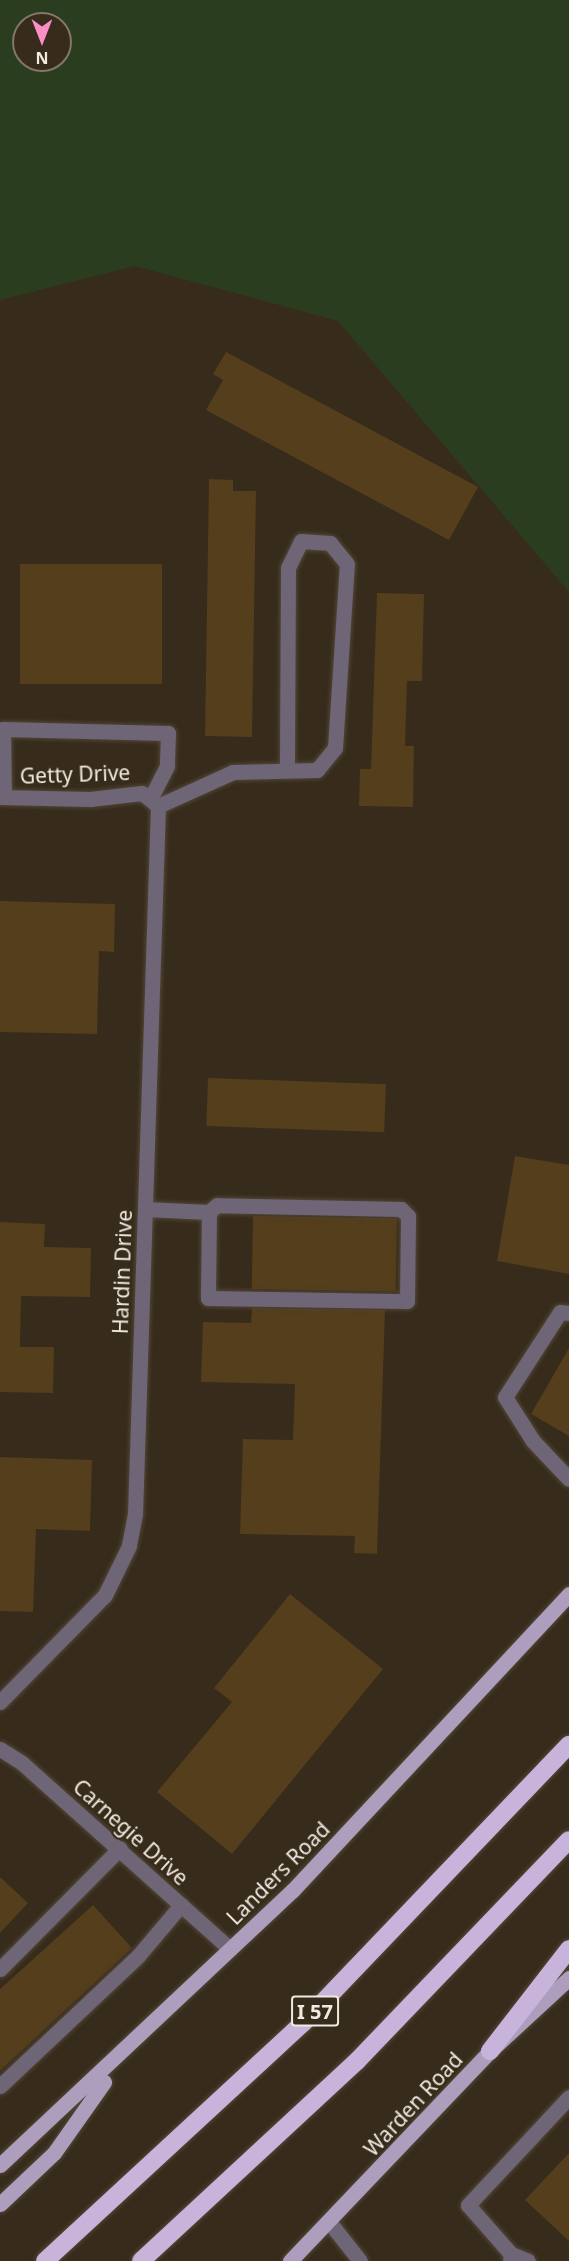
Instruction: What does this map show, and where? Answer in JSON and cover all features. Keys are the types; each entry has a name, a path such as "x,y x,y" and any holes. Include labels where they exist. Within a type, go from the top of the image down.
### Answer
{"highway":[{"name":"I 57","path":"45,2261 303,2023 569,1745"},
{"path":"141,2261 357,2061 569,1840"},
{"path":"490,2051 569,1949"}],"main road":[{"name":"Landers Road","path":"0,2165 124,2053 230,1949 418,1760 569,1594"},
{"name":"Warden Road","path":"290,2261 330,2223 490,2051 569,1978"},
{"path":"0,2204 54,2153 124,2053"}],"street":[{"path":"155,802 233,772 287,768 317,770 335,748 347,564 330,543 301,541 288,568 287,768"},
{"path":"2,797 3,729 168,733 166,766 155,802"},
{"name":"Getty Drive","path":"2,797 90,799 142,793 155,802"},
{"name":"Hardin Drive","path":"0,1702 105,1595 129,1546 135,1514 155,802"},
{"path":"145,1209 208,1212 217,1205 401,1209 408,1216 407,1301 208,1298 208,1212"},
{"path":"569,1313 560,1312 505,1397 533,1441 569,1479"},
{"name":"Carnegie Drive","path":"0,1749 120,1848 230,1949"},
{"path":"0,1969 120,1848"},
{"path":"0,2086 138,1956 181,1905"},
{"path":"528,2261 510,2257 468,2205 569,2097"},
{"path":"330,2223 360,2261"}],"green space":[{"path":"0,0 569,0 569,592 338,321 135,266 0,300"}],"building":[{"path":"226,352 478,487 449,540 206,410 223,380 213,374"},
{"path":"209,479 233,480 233,491 256,491 252,737 205,736"},
{"path":"20,564 162,564 162,684 20,684"},
{"path":"377,593 424,594 422,681 407,681 405,746 414,746 413,807 359,806 360,769 371,769"},
{"path":"0,901 115,904 114,952 99,951 97,1034 0,1032"},
{"path":"208,1078 386,1084 384,1132 206,1126"},
{"path":"515,1156 569,1165 569,1274 497,1261"},
{"path":"253,1216 397,1219 396,1292 252,1289"},
{"path":"0,1222 45,1224 44,1247 91,1248 90,1297 21,1296 20,1347 54,1347 53,1393 0,1392"},
{"path":"252,1308 385,1310 377,1554 354,1553 355,1536 240,1534 243,1439 293,1440 295,1384 201,1382 203,1322 251,1323"},
{"path":"569,1348 569,1436 531,1414"},
{"path":"0,1457 92,1460 90,1531 36,1529 33,1612 0,1611"},
{"path":"290,1594 383,1669 232,1854 157,1792 232,1702 214,1688"},
{"path":"0,1877 28,1903 0,1933"},
{"path":"93,1905 132,1948 0,2071 0,1989"},
{"path":"569,2153 569,2241 525,2200"}]}
